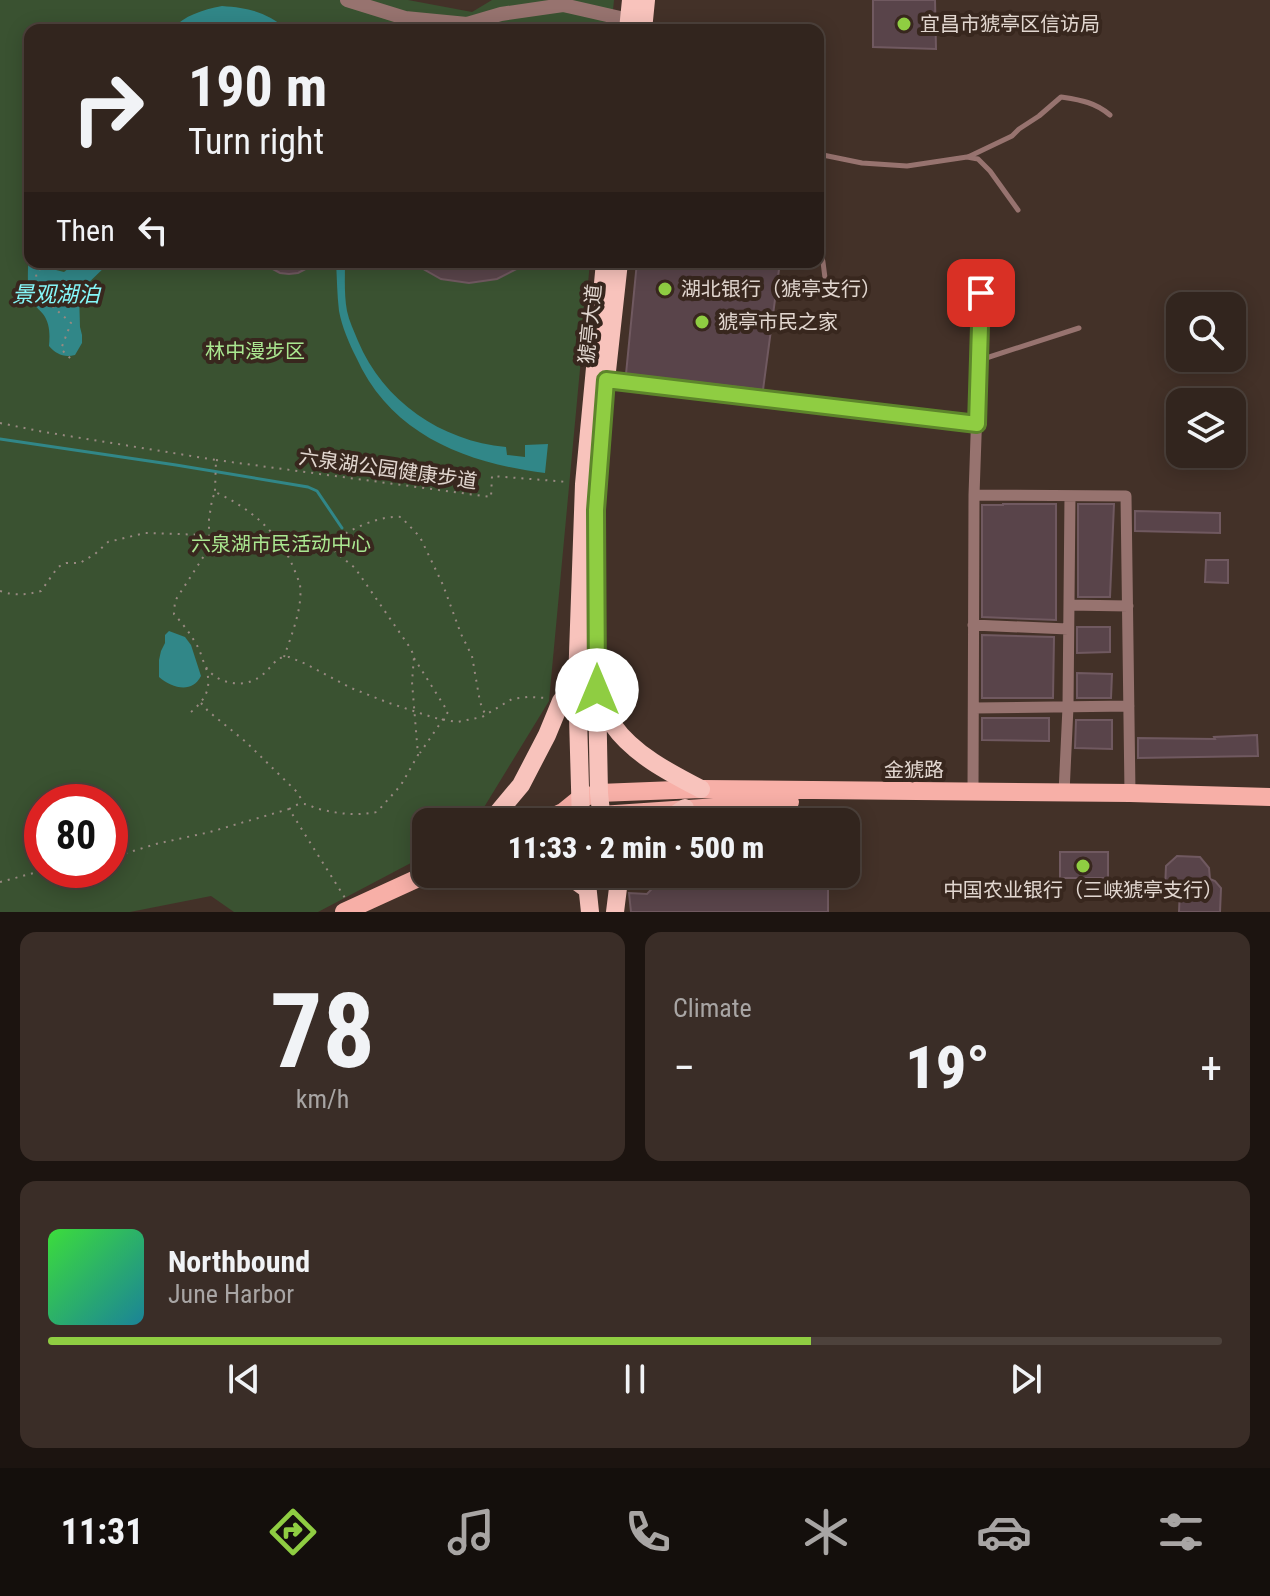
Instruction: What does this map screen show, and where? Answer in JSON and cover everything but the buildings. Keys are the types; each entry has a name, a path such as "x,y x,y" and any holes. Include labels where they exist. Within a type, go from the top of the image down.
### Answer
{"highway":[{"path":"631,0 633,24"},
{"path":"634,24 646,0"},
{"name":"猇亭大道","path":"577,808 577,682 584,484 604,268"},
{"name":"猇亭大道","path":"600,808 596,510 618,268"},
{"path":"502,808 521,785 561,701 577,682"},
{"path":"597,690 612,725 637,750 665,771 701,789"},
{"path":"587,888 590,912"},
{"path":"609,888 613,912"},
{"path":"613,912 618,888"}],"main road":[{"name":"金猇路","path":"579,799 599,793 701,789 1270,797"},
{"name":"金猇路","path":"685,808 773,802 1270,807"},
{"path":"346,907 412,880"}],"street":[{"path":"347,0 405,18 467,24 501,14 563,5 623,24"},
{"path":"973,792 974,495 981,293"},
{"path":"606,380 977,424"},
{"path":"974,495 1126,496 1130,793"},
{"path":"1064,793 1070,496"},
{"path":"1069,605 1128,606"},
{"path":"973,625 1068,629"},
{"path":"974,708 1129,706"}],"lane":[{"path":"824,155 862,163 907,166 967,157 1012,136 1061,97 1092,103 1110,115"},
{"path":"967,157 978,159 990,171 1018,210"},
{"path":"824,268 825,278 845,283"},
{"path":"979,361 1079,328"}],"path":[{"path":"43,268 36,274 40,301 51,305 71,323 61,349 74,362"},
{"name":"六泉湖公园健康步道","path":"0,423 216,460 491,497 492,476 584,484"},
{"path":"191,712 207,695 209,684 199,647 174,614 175,601 209,548 216,460"},
{"path":"215,492 251,511 270,529 287,554 300,586 299,608 284,657"},
{"path":"128,853 210,832 299,804 341,814 377,812 401,785 448,712 411,649 355,568 334,549 336,540 347,531 389,516 401,517 420,537 472,656 485,715"},
{"path":"0,591 13,596 41,591 58,567 66,563 80,563 108,542 145,533 208,535"},
{"path":"287,554 336,552"},
{"path":"206,666 215,677 231,683 247,683 259,678 279,658 289,657 351,688 414,711 457,722 485,715 512,699 543,697 561,701"},
{"path":"414,657 412,668 418,755"},
{"path":"201,703 246,742 297,792 305,804"},
{"path":"289,809 346,907"},
{"path":"0,882 24,876"}],"green space":[{"name":"六泉湖市民活动中心","path":"0,0 408,0 472,12 492,0 614,0 612,24 24,24 24,268 589,268 549,701 484,808 412,808 412,862 318,912 234,912 211,896 130,912 0,912"}],"water":[{"path":"222,6 241,8 257,12 279,24 178,24 208,9"},
{"name":"景观湖泊","path":"28,268 54,268 64,272 69,268 104,268 79,292 82,343 75,355 60,355 49,346 47,321 29,295"},
{"path":"336,268 345,268 350,322 369,363 399,399 437,427 482,443 506,447 507,455 525,457 525,445 548,444 545,473 487,462 434,440 410,425 389,407 371,384 346,335 339,311"},
{"path":"169,631 185,637 191,645 201,676 187,687 170,684 159,677 159,660 165,635"}],"waterway":[{"path":"0,439 308,487 317,491 342,528"}],"place":[{"name":"宜昌市猇亭区信访局","path":"904,24"},
{"name":"湖北银行（猇亭支行）","path":"665,289"},
{"name":"猇亭市民之家","path":"702,322"},
{"name":"中国农业银行（三峡猇亭支行）","path":"1083,866"}],"route":[{"path":"597,690 596,510 606,380 977,424 981,293"}],"park label":[{"name":"林中漫步区","path":"255,351"}]}
